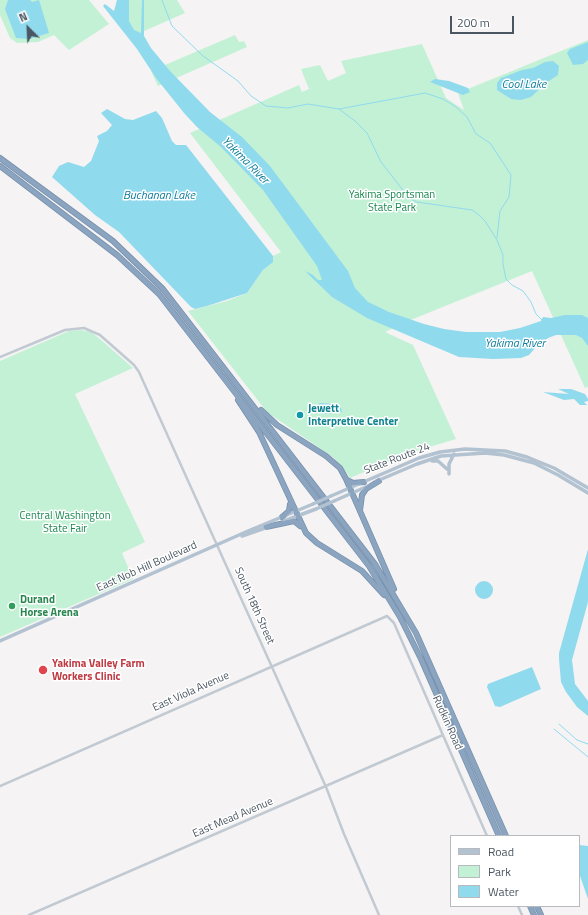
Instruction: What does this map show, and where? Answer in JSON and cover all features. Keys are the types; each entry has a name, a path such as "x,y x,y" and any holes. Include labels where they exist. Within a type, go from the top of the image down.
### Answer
{"highway":[{"path":"0,158 113,241 163,289 375,564 403,609"},
{"path":"0,166 117,255 158,294 209,357 368,566 400,617 421,659 499,835"},
{"path":"210,349 239,382 264,414 277,425 326,456 340,468 403,609 425,652 506,835"},
{"path":"209,357 259,432 297,517 306,533"},
{"path":"346,479 352,483 364,482"},
{"path":"360,511 362,495 366,489 379,481"},
{"path":"282,517 290,509 290,501"},
{"path":"266,527 294,521 297,522 317,543 367,576 382,591 421,659"}],"main road":[{"name":"State Route 24","path":"331,496 433,454 452,450 482,449 505,451 527,457 547,465 588,493"},
{"name":"State Route 24","path":"352,493 429,460 454,454 485,453 514,457 542,466 588,488"},
{"path":"449,474 449,464 454,454"},
{"path":"429,460 438,461 447,469"},
{"name":"East Nob Hill Boulevard","path":"235,538 297,517 352,493"},
{"name":"East Nob Hill Boulevard","path":"0,641 331,496"}],"street":[{"name":"South 18th Street","path":"0,357 68,328 84,328 100,335 134,365 141,375 326,787 344,834 379,915"},
{"name":"East Viola Avenue","path":"0,786 380,618 386,616 390,617"},
{"name":"Rudkin Road","path":"390,617 394,622 487,835"},
{"name":"East Mead Avenue","path":"29,915 444,735"}],"green space":[{"path":"0,0 89,0 109,24 69,50 54,35 38,42 17,43 10,38 0,15"},
{"path":"177,0 185,13 135,35 120,1"},
{"path":"235,35 239,42 244,41 247,47 158,86 151,71"},
{"name":"Yakima Sportsman State Park","path":"588,40 588,387 585,388 532,271 413,319 385,332 413,345 456,439 406,454 350,478 334,458 267,412 188,311 227,301 247,293 263,270 272,262 273,256 281,252 190,133 299,85 302,92 309,89 301,69 320,65 328,81 346,73 341,61 422,44 446,98 464,110 458,93"},
{"name":"Central Washington State Fair","path":"81,330 91,332 133,368 75,394 145,542 122,553 133,579 0,637 0,361 69,331"}],"water":[{"path":"8,0 30,0 32,2 39,0 49,33 29,39 16,38 5,9"},
{"name":"Yakima River","path":"117,0 129,0 129,21 134,30 141,33 142,0 144,0 144,36 151,48 170,71 210,112 242,137 270,166 348,271 355,288 368,302 389,312 424,324 466,332 500,332 520,328 541,321 543,317 551,318 565,315 582,315 588,318 588,346 582,338 576,335 556,335 548,338 537,346 529,355 521,358 493,359 459,357 367,318 332,297 305,271 313,275 318,280 322,280 317,266 263,190 221,147 197,127 184,113 103,6 105,4 114,11"},
{"path":"588,42 588,60 583,64 573,65 567,53 570,49"},
{"name":"Cool Lake","path":"553,61 559,66 558,75 546,83 531,97 521,100 511,99 497,90 497,83 501,78 522,70 533,68 545,62"},
{"path":"435,79 449,81 468,88 470,92 463,95 430,82"},
{"name":"Buchanan Lake","path":"107,109 125,119 133,120 156,111 162,118 172,141 176,145 186,145 273,256 273,262 263,270 247,293 195,309 191,307 119,232 95,215 52,177 59,166 68,162 84,167 91,161 99,141 97,136 107,131 112,125 101,113"},
{"path":"558,389 571,389 585,394 588,401 584,402 587,405 580,405 574,399 564,400 543,392 569,394"},
{"path":"320,403 335,404 341,408 342,412 324,414 318,413 314,407"},
{"path":"588,549 588,602 572,660 575,684 588,701 588,716 577,707 561,682 559,653"},
{"path":"484,581 490,584 493,590 490,596 484,599 478,596 475,590 478,584"},
{"path":"532,667 541,689 500,707 495,706 487,687 488,684"},
{"path":"580,845 588,846 588,899 580,876"}],"waterway":[{"path":"162,0 172,26 203,56 238,81 251,96 266,106 288,108 308,104 339,109 355,121 367,133 381,162 409,198 417,202 472,210 479,215 485,221 497,240 503,255 506,279 512,285 523,291 531,302 536,314 542,320"},
{"path":"339,109 425,93 443,99 456,107 467,117 476,134 490,143 511,175 509,197 500,211 497,238"},
{"path":"559,724 577,740 588,744"},
{"path":"554,729 588,757"}],"place":[{"name":"Jewett Interpretive Center","path":"300,415"},
{"name":"Durand Horse Arena","path":"12,606"},
{"name":"Yakima Valley Farm Workers Clinic","path":"43,670"}]}
